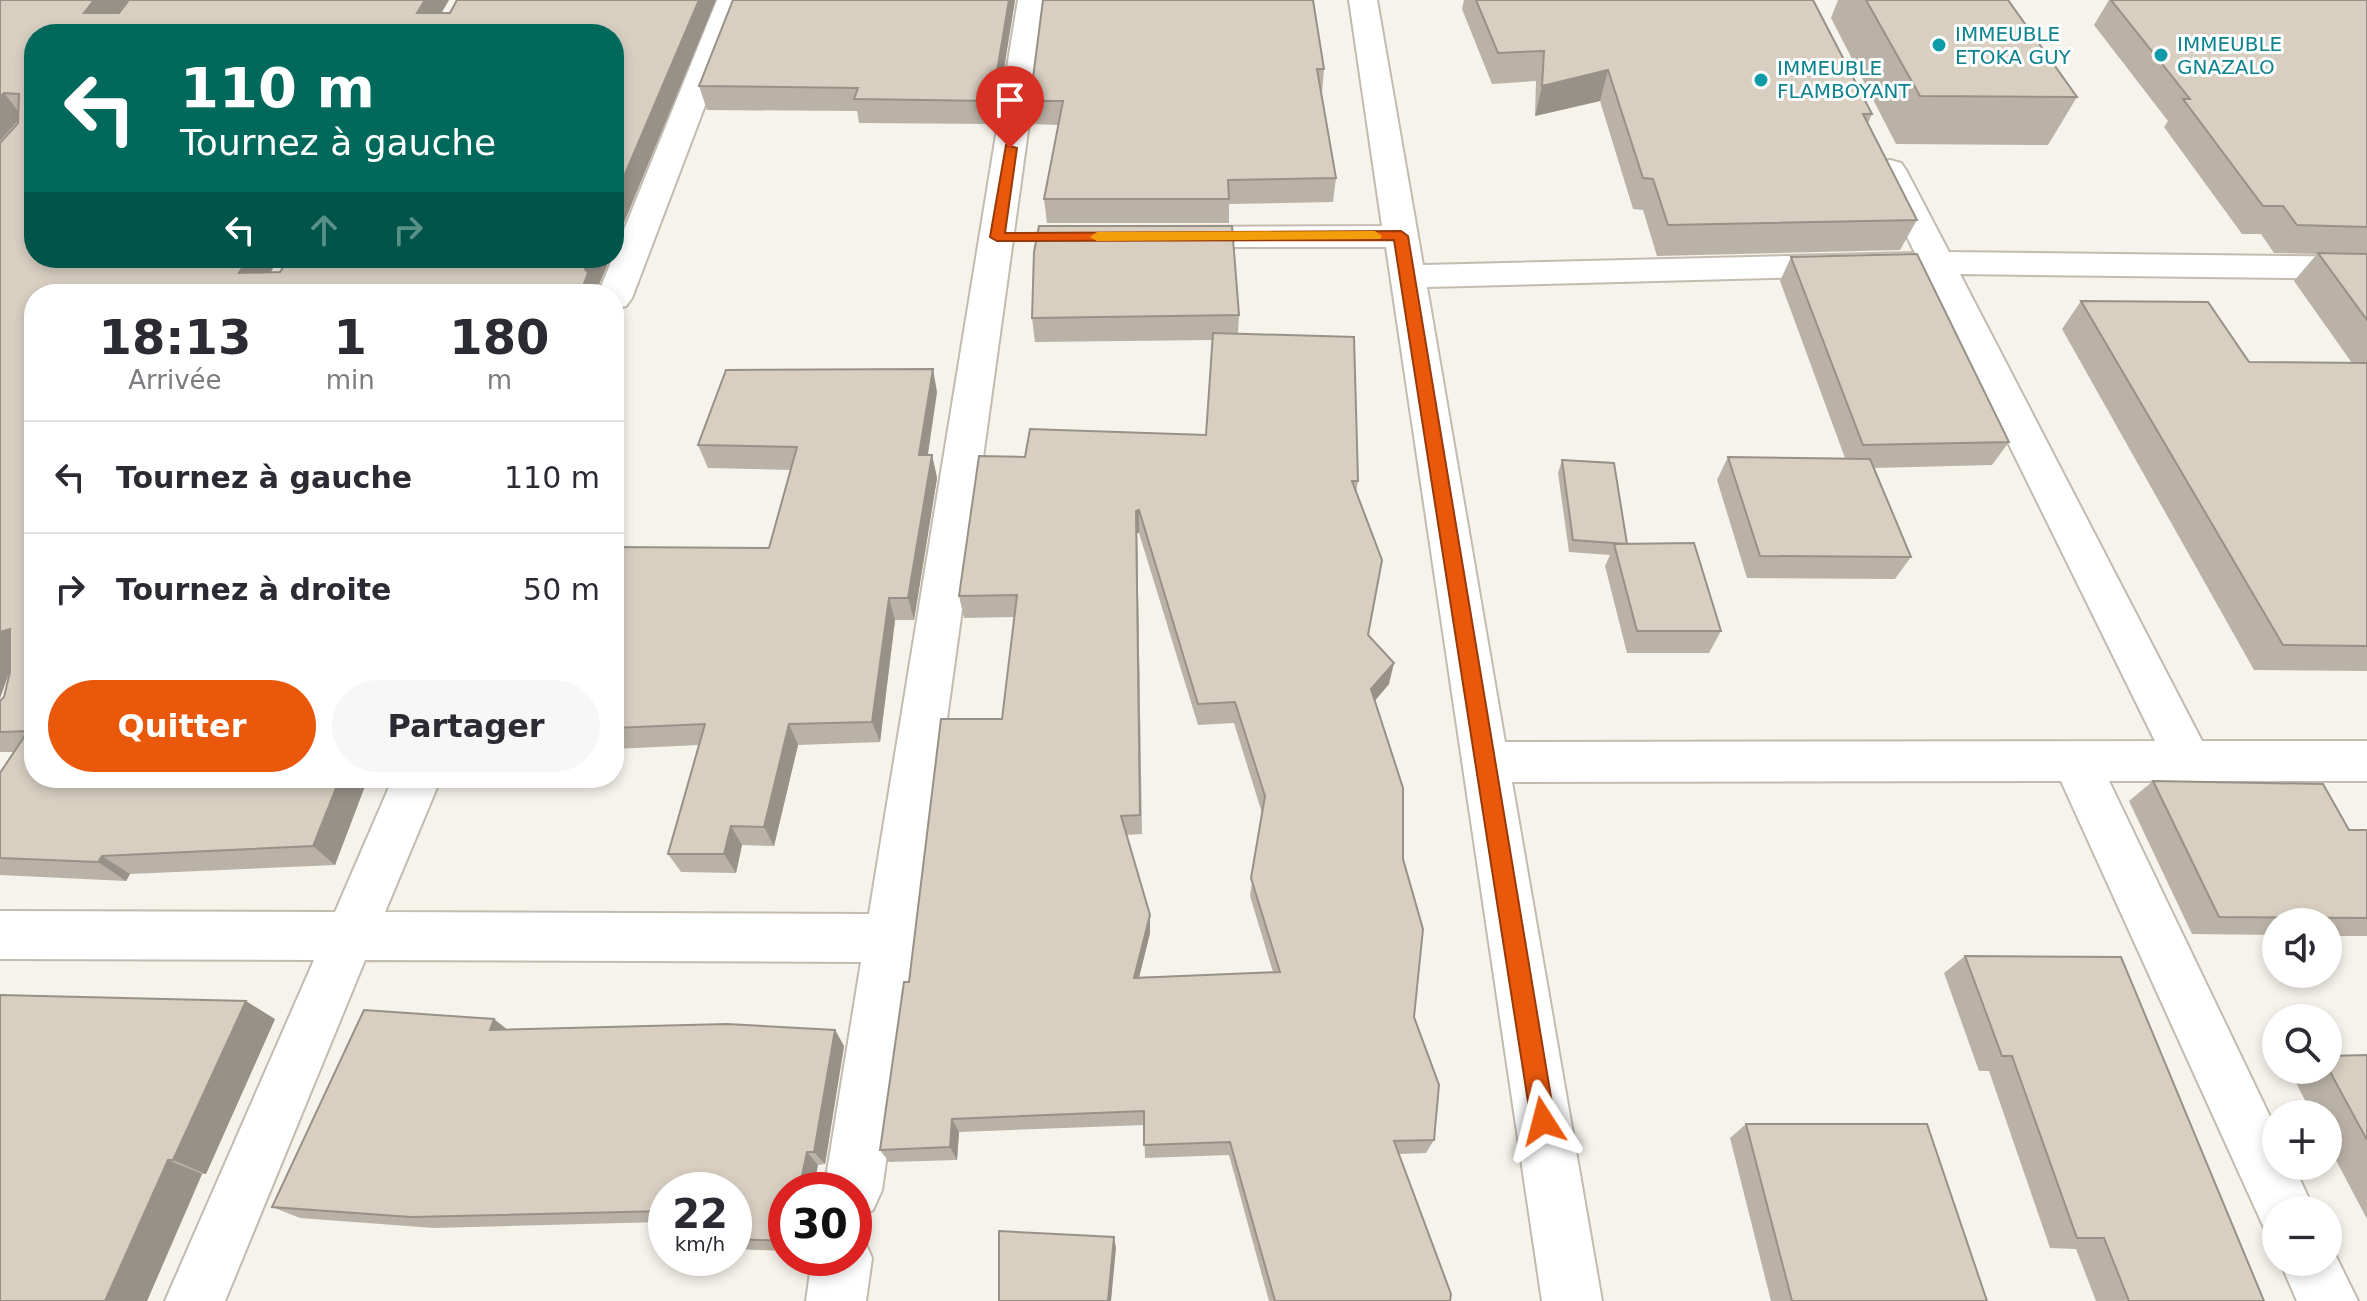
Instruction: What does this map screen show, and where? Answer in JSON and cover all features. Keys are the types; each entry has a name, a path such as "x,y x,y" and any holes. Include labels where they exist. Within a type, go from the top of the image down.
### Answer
{"street":[{"path":"619,284 731,0"},
{"path":"856,1172 891,938 1013,237 1032,0"},
{"path":"1363,0 1572,1301"},
{"path":"1874,138 2188,760"},
{"path":"1139,237 1404,256 2367,268"},
{"path":"1485,762 2367,761"},
{"path":"2077,762 2101,820 2278,1196"},
{"path":"195,1301 413,788"},
{"path":"0,935 353,933 891,938"},
{"path":"836,1301 839,1276"},
{"path":"2316,1276 2328,1301"}],"building":[{"path":"0,0 94,0 84,13 119,13 129,0 425,0 417,13 450,13 457,0 699,0 624,176 624,24 24,24 24,268 242,268 239,273 280,272 283,268 585,268 588,273 584,284 24,284 24,731 0,732 0,701 4,697 10,672 10,629 0,632 0,143 18,123 19,94 4,93 0,97"},
{"path":"733,0 1009,0 992,101 854,99 858,88 699,86"},
{"path":"1043,0 1313,0 1324,69 1317,69 1336,178 1228,180 1229,199 1044,199 1063,101 1030,101"},
{"path":"1476,0 1813,0 1872,114 1863,114 1917,220 1668,225 1653,179 1643,178 1608,70 1542,86 1544,51 1498,53"},
{"path":"1866,0 2008,0 2077,97 1920,96"},
{"path":"2111,0 2367,0 2367,227 2297,225 2283,206 2263,206 2183,99 2190,99"},
{"path":"1039,226 1232,226 1239,315 1032,318 1034,252"},
{"path":"2318,253 2367,254 2367,320"},
{"path":"1917,254 2009,442 1863,445 1791,257"},
{"path":"2081,301 2208,302 2249,362 2367,363 2367,646 2283,645"},
{"path":"1213,333 1354,337 1358,481 1352,481 1382,560 1368,635 1394,663 1371,689 1403,788 1403,859 1423,929 1414,1017 1439,1085 1434,1140 1394,1141 1451,1294 1450,1301 1275,1301 1230,1142 1144,1145 1144,1111 952,1119 950,1147 880,1150 904,982 909,982 941,719 1002,719 1017,595 959,596 979,456 1025,457 1030,429 1206,435","holes":["1139,510 1198,704 1235,702 1265,796 1251,878 1280,972 1134,978 1150,915 1121,816 1140,815 1136,511"]},
{"path":"933,369 919,455 932,455 908,598 889,598 872,722 789,724 764,827 731,826 724,854 668,854 705,724 624,728 624,547 769,548 797,447 698,445 726,370"},
{"path":"1728,457 1870,459 1911,557 1760,556"},
{"path":"1562,460 1614,463 1627,544 1573,540"},
{"path":"1694,543 1721,631 1637,631 1614,544"},
{"path":"24,737 24,788 336,788 313,846 102,856 98,862 0,858 0,773"},
{"path":"2153,781 2323,784 2349,830 2367,830 2367,918 2342,918 2342,908 2262,908 2262,917 2219,917"},
{"path":"1965,956 2121,957 2264,1301 2129,1301 2104,1238 2077,1238 2012,1056 2002,1056"},
{"path":"0,995 246,1001 173,1160 168,1160 105,1301 0,1301"},
{"path":"364,1010 494,1019 490,1030 727,1024 835,1030 814,1152 807,1152 803,1172 768,1172 768,1240 752,1240 752,1172 648,1172 648,1211 411,1217 272,1207"},
{"path":"2367,1055 2367,1140 2337,1084 2342,1084 2342,1056"},
{"path":"1746,1124 1927,1124 1987,1301 1792,1301"},
{"path":"999,1231 1114,1237 1108,1301 999,1301"}],"slow traffic":[{"path":"1097,237 1375,236"}],"place":[{"name":"IMMEUBLE ETOKA GUY","path":"1939,45"},
{"name":"IMMEUBLE GNAZALO","path":"2161,55"},
{"name":"IMMEUBLE FLAMBOYANT","path":"1761,80"}],"route":[{"path":"1010,148 997,237 1401,236 1543,1121"}]}
